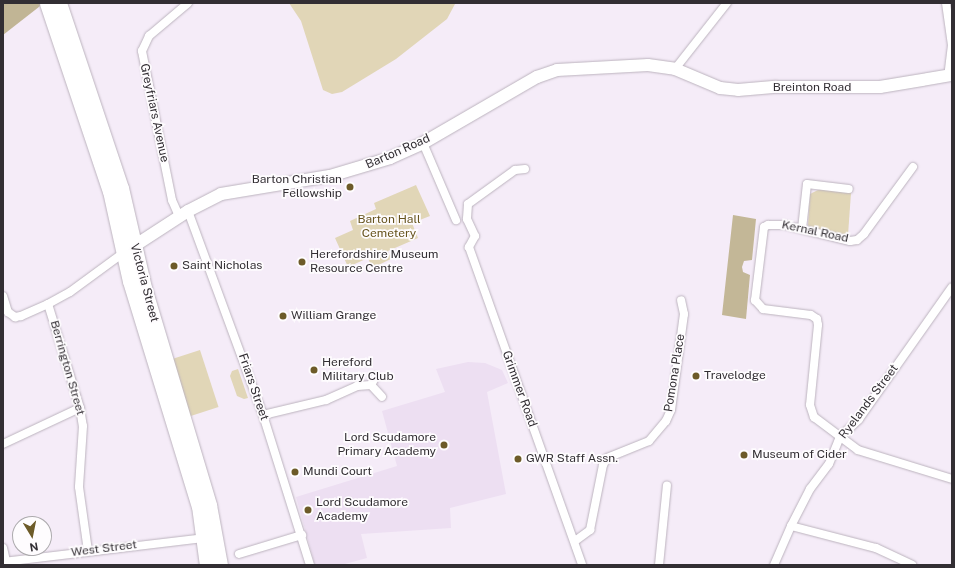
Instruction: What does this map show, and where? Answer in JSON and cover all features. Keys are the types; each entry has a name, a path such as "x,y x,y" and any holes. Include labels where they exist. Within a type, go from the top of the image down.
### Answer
{"highway":[{"name":"Victoria Street","path":"47,3 121,188 129,249 199,506 207,565"},
{"name":"Victoria Street","path":"59,3 92,116"},
{"name":"Victoria Street","path":"129,249 144,288 209,505 220,565"}],"street":[{"name":"Greyfriars Avenue","path":"184,213 172,200 142,51 150,36 188,3"},
{"path":"675,69 727,3"},
{"path":"946,3 952,45 950,76"},
{"name":"Barton Road","path":"129,249 184,213 221,194 330,176 356,169 423,143 497,98 547,73 635,64 675,69"},
{"name":"Breinton Road","path":"675,69 720,88 733,90 776,86 880,87 950,76"},
{"path":"423,143 456,220"},
{"name":"Kernal Road","path":"840,437 811,411 818,325 817,319 811,315 763,309 755,300 762,230 768,225 776,224 850,241 861,238 913,167"},
{"name":"Grimmer Road","path":"525,169 515,170 468,204 467,215 475,236 469,247 575,541 582,565"},
{"path":"802,229 807,184 849,189"},
{"name":"Friars Street","path":"184,213 263,415 302,535 310,565"},
{"path":"3,296 5,315 16,317 22,316 70,292 129,249"},
{"name":"Ryelands Street","path":"774,565 791,526 810,489 829,464 840,437 858,419 952,287"},
{"name":"Pomona Place","path":"575,541 590,530 603,465 607,458 649,441 666,421 671,410 684,314 681,300"},
{"name":"Berrington Street","path":"48,304 80,408 83,426 79,487 88,551"},
{"path":"371,385 376,376"},
{"path":"263,415 326,400 357,386 371,385"},
{"path":"371,385 382,397"},
{"path":"3,444 80,408"},
{"path":"840,437 865,453 952,479"},
{"path":"659,565 666,485"},
{"path":"791,526 876,548 912,565"},
{"path":"239,554 302,535"},
{"name":"West Street","path":"4,561 204,538"},
{"path":"3,548 4,561"}],"shaded area":[{"path":"3,3 44,3 3,35"},
{"path":"733,215 756,219 752,260 744,261 742,267 743,272 750,275 746,319 722,315"},
{"name":"Lord Scudamore Primary Academy","path":"468,362 485,363 502,370 508,383 487,392 506,494 450,508 451,528 361,534 367,558 341,565 315,565 296,497 397,466 382,411 445,392 436,369"}],"green space":[{"path":"289,3 455,4 447,19 396,59 342,92 332,94 323,90 301,21"},
{"name":"Barton Hall Cemetery","path":"416,185 430,216 412,223 418,238 388,251 391,259 372,268 368,258 348,267 335,238 353,230 350,221 376,209 374,203"},
{"path":"820,189 851,193 848,235 811,229 808,225 810,194"},
{"path":"200,350 219,407 190,416 171,359"},
{"path":"238,369 248,398 244,399 237,396 230,376 232,371"}],"place":[{"name":"Barton Christian Fellowship","path":"350,187"},
{"name":"Herefordshire Museum Resource Centre","path":"302,262"},
{"name":"Saint Nicholas","path":"174,266"},
{"name":"William Grange","path":"283,316"},
{"name":"Hereford Military Club","path":"314,370"},
{"name":"Travelodge","path":"696,376"},
{"name":"Lord Scudamore Primary Academy","path":"444,445"},
{"name":"Museum of Cider","path":"744,455"},
{"name":"GWR Staff Assn.","path":"518,459"},
{"name":"Mundi Court","path":"295,472"},
{"name":"Lord Scudamore Academy","path":"308,510"}]}
